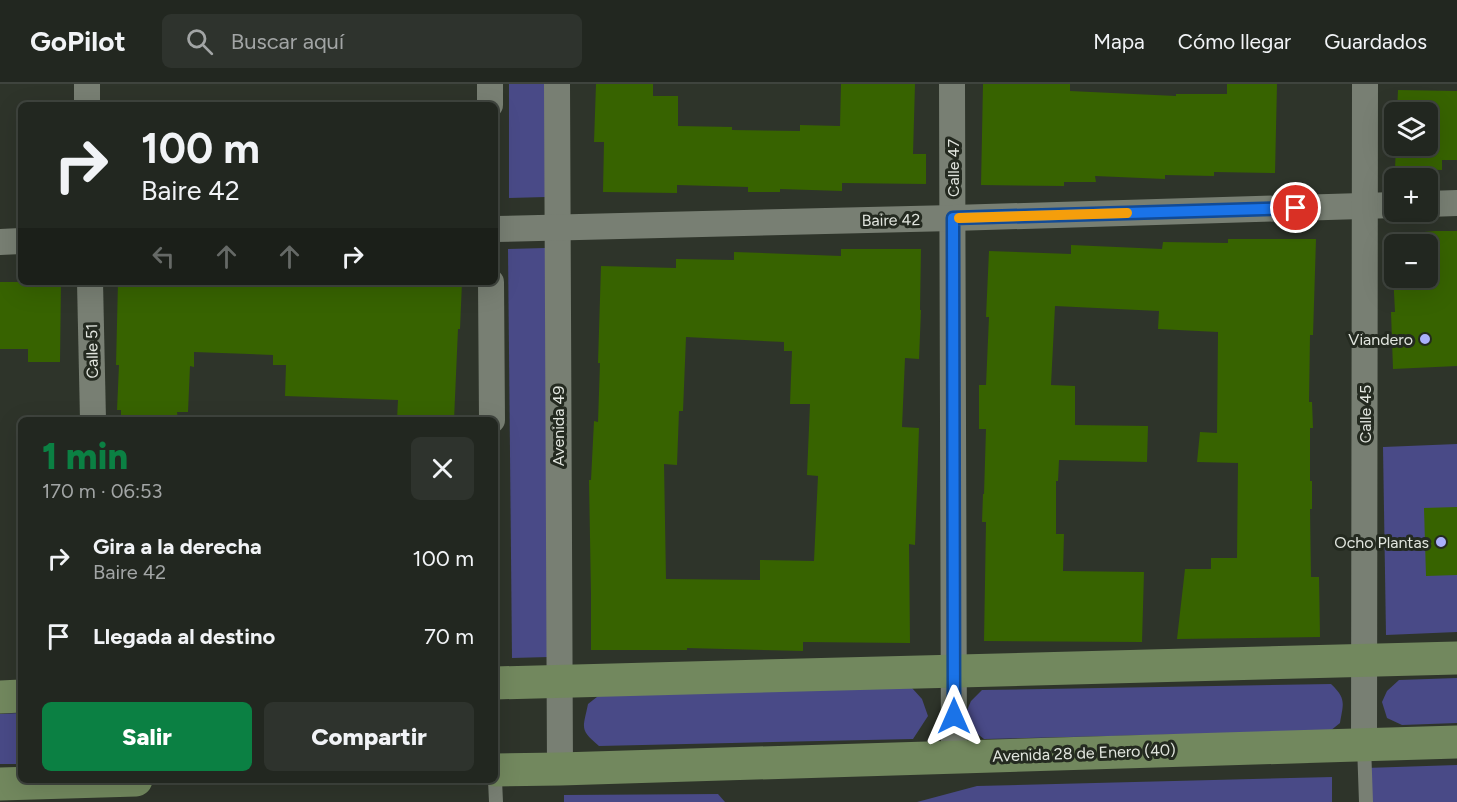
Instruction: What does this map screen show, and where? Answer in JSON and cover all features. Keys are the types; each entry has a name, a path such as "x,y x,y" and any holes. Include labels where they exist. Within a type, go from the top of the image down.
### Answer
{"main road":[{"path":"498,683 1457,658"},
{"path":"0,697 18,696"},
{"name":"Avenida 28 de Enero (40)","path":"498,770 1457,742"},
{"path":"0,784 98,784"}],"street":[{"path":"87,84 87,102"},
{"path":"490,84 490,102"},
{"name":"Avenida 49","path":"557,84 560,769"},
{"name":"Calle 47","path":"952,84 954,757"},
{"name":"Calle 45","path":"1364,745 1365,84"},
{"path":"1438,204 1457,203"},
{"name":"Baire 42","path":"498,229 1384,205"},
{"path":"0,242 18,241"},
{"name":"Calle 51","path":"90,285 93,417"},
{"path":"491,285 492,417"}],"lane":[{"path":"1364,745 1366,802"},
{"path":"495,783 495,802"}],"shaded area":[{"path":"509,84 545,84 546,197 509,198"},
{"path":"545,248 549,657 512,658 508,249"},
{"path":"1457,444 1457,632 1386,635 1383,447"},
{"path":"1457,678 1457,723 1402,725 1387,718 1382,702 1387,691 1399,680"},
{"path":"1331,684 1340,694 1343,706 1340,723 1330,731 984,739 970,728 965,715 971,701 982,690"},
{"path":"912,688 922,699 928,716 913,739 599,746 588,736 584,728 588,704 602,693"},
{"path":"18,713 18,764 0,764 0,714"},
{"path":"1457,765 1457,802 1366,802 1365,768"},
{"path":"1332,777 1332,802 917,802 977,786"},
{"path":"718,794 725,802 564,802 564,795"}],"building":[{"path":"596,84 653,84 653,96 678,96 678,126 800,131 800,125 840,126 841,84 915,84 913,154 926,154 926,184 842,183 842,191 780,189 780,192 748,192 748,187 677,185 677,193 603,192 604,142 594,142"},
{"path":"983,84 1070,84 1070,91 1176,96 1176,94 1227,94 1227,84 1277,84 1275,173 1214,172 1214,176 1165,175 1165,179 1095,176 1096,182 1064,182 1064,186 981,185"},
{"path":"1398,90 1457,91 1457,160 1442,160 1442,170 1438,168 1395,168 1396,156 1438,156 1438,102 1397,102"},
{"path":"1457,231 1457,366 1393,369 1391,312 1395,312 1394,288 1438,288 1438,234 1402,234"},
{"path":"1228,239 1316,239 1313,335 1310,335 1309,402 1312,402 1313,428 1310,428 1312,509 1310,509 1311,577 1319,577 1320,637 1177,639 1185,569 1211,569 1211,558 1237,558 1238,463 1197,462 1200,432 1217,433 1218,332 1158,329 1159,311 1055,306 1051,385 1075,386 1075,425 1148,426 1147,462 1059,460 1058,481 1056,481 1056,534 1064,534 1063,571 1144,572 1142,642 984,641 986,522 982,522 986,429 979,429 979,385 986,385 989,251 1071,254 1071,245 1162,249 1163,242 1228,243"},
{"path":"841,249 921,249 919,359 905,358 902,427 919,428 915,545 909,544 910,643 803,642 803,651 687,648 687,650 591,650 589,480 591,480 594,421 598,422 601,266 676,268 676,259 734,260 734,252 841,256","holes":["686,337 784,342 784,351 792,351 790,404 810,404 807,475 818,476 814,561 760,560 760,580 666,579 664,464 677,465 679,411 683,411"]},
{"path":"0,282 18,282 18,285 61,285 60,362 28,362 28,349 0,349"},
{"path":"118,285 462,285 454,417 397,417 398,400 285,396 286,365 273,365 273,355 194,352 194,367 190,366 188,412 177,412 178,417 121,417 121,410 117,410 119,365 116,365"},
{"name":"Ocho Plantas","path":"1457,507 1457,575 1426,576 1424,508"}],"slow traffic":[{"path":"959,218 1127,213"}],"place":[{"name":"Viandero","path":"1425,339"},
{"name":"Ocho Plantas","path":"1441,542"}],"route":[{"path":"954,716 953,218 1296,208"}]}
